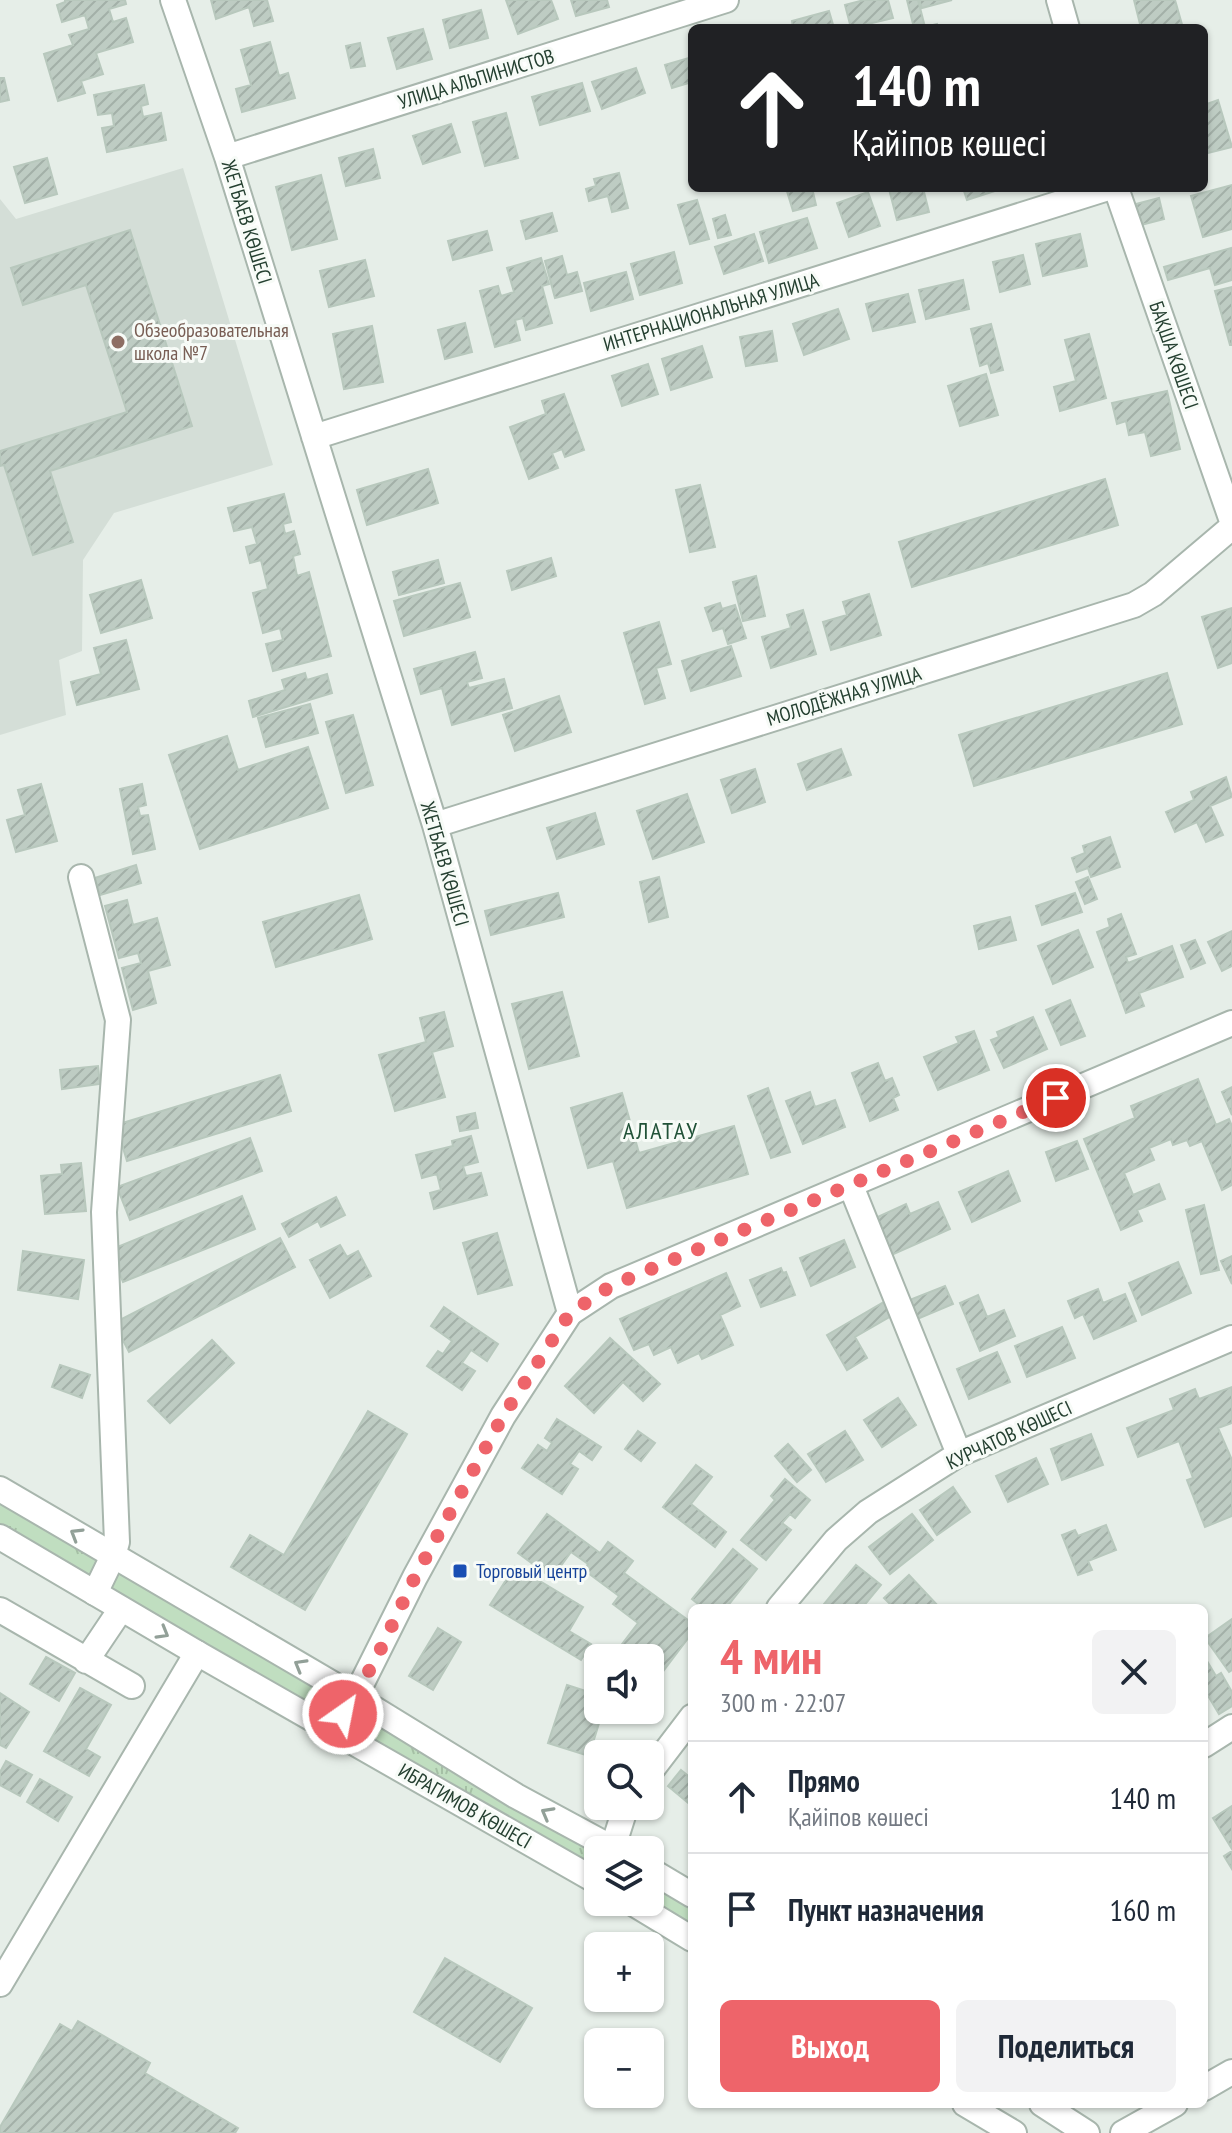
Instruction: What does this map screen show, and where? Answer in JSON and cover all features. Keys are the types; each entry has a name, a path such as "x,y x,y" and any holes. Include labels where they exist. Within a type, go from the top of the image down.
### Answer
{"street":[{"name":"ЖЕТБАЕВ КӨШЕСІ","path":"173,0 227,157 435,825 570,1313"},
{"name":"УЛИЦА АЛЬПИНИСТОВ","path":"227,157 726,0"},
{"path":"1059,0 1066,24"},
{"name":"ИНТЕРНАЦИОНАЛЬНАЯ УЛИЦА","path":"314,437 1095,192"},
{"name":"БАҚША КӨШЕСІ","path":"1117,192 1232,524"},
{"name":"МОЛОДЁЖНАЯ УЛИЦА","path":"435,825 1134,605 1153,594 1232,524"},
{"path":"81,877 118,1020 104,1212 117,1542 95,1593"},
{"path":"331,1730 355,1697 415,1577 503,1416 570,1313 611,1286 1232,1023"},
{"path":"851,1186 959,1454"},
{"name":"КУРЧАТОВ КӨШЕСІ","path":"782,1604 846,1530 868,1512 959,1454 1232,1338"},
{"name":"ИБРАГИМОВ КӨШЕСІ","path":"0,1489 355,1697 516,1796 590,1836"},
{"name":"ИБРАГИМОВ КӨШЕСІ","path":"0,1537 197,1653 584,1873"},
{"path":"86,1661 121,1609"},
{"path":"0,1610 132,1686"},
{"path":"0,1984 8,1953 197,1653"},
{"path":"664,1754 688,1722"},
{"path":"1208,1742 1232,1727"},
{"path":"664,1878 688,1893"},
{"path":"654,1916 688,1937"},
{"path":"1208,2086 1232,2072"},
{"path":"972,2108 1014,2133"},
{"path":"1048,2108 1087,2133"},
{"path":"1123,2133 1168,2108"}],"shaded area":[{"name":"Обзеобразовательная школа №7","path":"183,168 273,465 114,513 83,560 82,651 59,660 66,715 0,735 0,199 16,219"}],"green space":[{"path":"0,1497 108,1561 93,1588 0,1533"},
{"path":"114,1565 349,1701 330,1726 101,1591"},
{"path":"354,1705 584,1842 584,1864 337,1729"},
{"path":"664,1882 688,1897 688,1930 664,1912"}],"building":[{"path":"65,0 125,0 126,4 109,9 113,22 126,18 133,42 96,53 103,74 81,81 85,93 58,101 44,54 73,45 69,35 89,29 85,15 62,22 57,5"},
{"path":"211,0 267,0 273,21 254,26 249,7 216,19"},
{"path":"506,0 551,0 558,19 518,34"},
{"path":"571,0 607,0 609,7 576,16"},
{"path":"864,0 888,0 893,18 868,24 850,24 845,5"},
{"path":"907,0 918,0 924,24 913,24"},
{"path":"919,0 952,0 922,8"},
{"path":"1134,0 1175,0 1182,24 1140,24"},
{"path":"481,10 488,38 450,48 443,20"},
{"path":"829,11 833,24 792,24 792,21"},
{"path":"423,29 432,59 397,69 388,38"},
{"path":"270,42 279,76 288,73 295,98 242,112 236,89 251,85 241,50"},
{"path":"360,43 365,66 351,68 346,46"},
{"path":"688,58 688,83 672,88 665,65"},
{"path":"636,68 645,93 602,109 592,82"},
{"path":"0,78 4,78 9,100 0,102"},
{"path":"582,83 590,111 540,125 532,97"},
{"path":"144,85 148,104 141,106 143,117 161,113 166,140 107,152 102,128 114,126 112,113 98,115 94,95"},
{"path":"1218,100 1232,147 1208,153 1208,104"},
{"path":"506,113 518,158 485,166 473,122"},
{"path":"451,124 460,152 423,164 413,136"},
{"path":"373,149 380,178 346,186 339,158"},
{"path":"47,158 57,194 25,203 14,167"},
{"path":"619,173 628,208 612,212 608,196 589,201 586,189 596,186 594,179"},
{"path":"321,175 337,239 292,250 276,187"},
{"path":"1232,185 1232,229 1203,237 1191,196"},
{"path":"787,192 813,192 816,205 793,211"},
{"path":"868,192 880,226 849,237 837,203"},
{"path":"890,192 924,192 929,212 897,220"},
{"path":"964,192 992,192 967,200"},
{"path":"1159,198 1164,219 1141,225 1136,204"},
{"path":"697,200 709,239 690,244 678,205"},
{"path":"552,213 557,231 526,239 521,221"},
{"path":"725,215 731,235 718,238 713,219"},
{"path":"807,218 817,248 769,263 760,232"},
{"path":"130,230 192,426 50,471 73,542 33,555 4,465 0,466 0,451 127,412 86,285 23,305 11,268"},
{"path":"487,231 492,250 453,260 448,241"},
{"path":"754,234 763,261 724,274 715,247"},
{"path":"1080,234 1087,266 1043,276 1036,244"},
{"path":"1231,248 1232,280 1215,285 1210,268 1168,280 1164,267"},
{"path":"674,252 682,283 640,295 631,264"},
{"path":"1023,255 1030,284 1000,292 993,262"},
{"path":"562,256 567,275 577,272 582,291 555,298 545,261"},
{"path":"541,258 549,284 542,286 552,323 526,330 523,318 515,320 520,340 495,347 480,291 498,286 501,296 514,292 507,268"},
{"path":"365,260 374,296 329,307 320,271"},
{"path":"626,272 633,299 591,311 584,283"},
{"path":"963,280 969,309 926,319 919,290"},
{"path":"1232,287 1232,345 1230,345 1215,291"},
{"path":"908,294 915,322 873,331 866,304"},
{"path":"838,309 849,339 804,355 793,324"},
{"path":"465,323 472,352 445,359 438,330"},
{"path":"991,324 1003,370 991,373 988,363 980,366 971,329"},
{"path":"372,326 383,382 344,389 333,334"},
{"path":"772,331 777,361 746,366 740,337"},
{"path":"1089,334 1106,398 1060,411 1054,387 1076,381 1065,340"},
{"path":"702,346 712,377 671,390 662,359"},
{"path":"648,364 658,394 622,406 612,376"},
{"path":"986,374 998,415 960,426 948,386"},
{"path":"1167,391 1180,449 1151,456 1145,432 1129,435 1126,421 1117,424 1112,403"},
{"path":"564,394 584,450 565,457 562,449 552,453 558,468 529,479 510,427 546,414 542,401"},
{"path":"428,469 438,503 367,525 357,490"},
{"path":"1105,479 1118,525 912,587 899,542"},
{"path":"700,485 715,547 690,552 676,490"},
{"path":"284,494 291,522 283,524 285,534 294,531 300,554 293,556 297,576 309,572 331,656 273,671 266,644 283,640 280,628 263,633 253,593 268,589 261,560 250,563 246,547 257,544 252,527 234,531 228,508"},
{"path":"551,558 556,576 512,590 507,571"},
{"path":"438,560 444,583 399,595 393,572"},
{"path":"756,576 765,616 743,621 733,582"},
{"path":"141,580 152,618 101,633 90,595"},
{"path":"460,583 470,617 404,636 394,601"},
{"path":"869,594 881,635 831,650 823,622 847,615 843,602"},
{"path":"720,603 722,609 735,605 746,638 728,644 723,628 713,631 705,608"},
{"path":"1232,608 1232,663 1218,668 1202,617"},
{"path":"803,610 816,654 771,668 762,637 791,628 787,615"},
{"path":"659,622 671,664 656,668 665,698 645,704 624,633"},
{"path":"126,640 139,689 77,705 71,682 101,674 94,648"},
{"path":"731,646 741,676 691,691 682,661"},
{"path":"475,652 482,678 467,682 469,688 504,679 512,708 452,725 442,688 421,694 414,669"},
{"path":"305,673 307,680 327,674 332,693 253,717 249,701 285,690 282,680"},
{"path":"1167,673 1182,724 974,786 959,735"},
{"path":"559,696 571,732 515,751 503,715"},
{"path":"310,704 318,733 266,747 258,718"},
{"path":"353,715 373,785 346,793 326,722"},
{"path":"227,736 238,770 308,747 328,808 200,849 169,755"},
{"path":"841,749 851,775 807,790 798,764"},
{"path":"755,769 765,802 732,813 721,780"},
{"path":"1226,777 1232,797 1210,806 1223,835 1206,842 1197,822 1175,832 1166,812 1194,800 1191,792"},
{"path":"41,784 57,841 16,852 7,820 25,815 18,790"},
{"path":"142,784 146,805 138,807 140,816 148,815 155,849 133,854 120,789"},
{"path":"687,794 704,842 653,859 637,811"},
{"path":"595,813 604,844 557,859 547,828"},
{"path":"1110,837 1120,867 1091,877 1088,868 1077,872 1072,858 1085,853 1083,846"},
{"path":"136,865 141,883 100,895 95,878"},
{"path":"659,877 668,917 649,922 640,882"},
{"path":"1088,877 1097,899 1085,904 1076,882"},
{"path":"558,893 564,917 491,935 485,911"},
{"path":"1075,893 1082,912 1042,925 1036,906"},
{"path":"359,895 372,939 276,967 263,922"},
{"path":"127,900 133,925 157,918 170,965 148,971 156,1003 133,1010 122,968 141,963 138,953 119,958 105,906"},
{"path":"1121,914 1136,954 1126,957 1128,963 1172,946 1183,977 1139,993 1144,1006 1126,1013 1097,932 1110,927 1108,919"},
{"path":"1010,917 1016,940 979,949 974,926"},
{"path":"1078,930 1093,967 1053,984 1038,946"},
{"path":"1232,931 1232,966 1222,971 1208,942"},
{"path":"1195,940 1205,963 1191,969 1181,945"},
{"path":"562,992 579,1056 529,1069 512,1004"},
{"path":"1070,1000 1085,1036 1061,1045 1046,1010"},
{"path":"444,1012 453,1046 432,1052 445,1097 395,1111 379,1055 426,1042 420,1018"},
{"path":"1033,1017 1047,1049 1004,1068 991,1040 999,1037 997,1032"},
{"path":"974,1031 989,1070 938,1090 924,1057 959,1043 956,1037"},
{"path":"878,1063 885,1081 892,1078 899,1095 893,1098 898,1110 870,1121 852,1073"},
{"path":"98,1066 100,1084 62,1089 60,1070"},
{"path":"280,1075 291,1111 127,1161 116,1125"},
{"path":"1198,1079 1216,1125 1229,1119 1232,1126 1232,1185 1222,1190 1202,1141 1190,1146 1187,1140 1173,1145 1171,1139 1149,1148 1154,1160 1124,1173 1133,1195 1159,1184 1165,1199 1137,1210 1142,1221 1121,1230 1084,1139 1135,1118 1131,1106"},
{"path":"1232,1087 1232,1115 1222,1092"},
{"path":"768,1088 790,1152 771,1158 748,1096"},
{"path":"810,1092 815,1107 835,1100 845,1127 803,1144 786,1101"},
{"path":"622,1093 639,1153 734,1126 748,1174 627,1208 613,1161 588,1168 571,1108"},
{"path":"475,1113 478,1128 460,1131 457,1117"},
{"path":"471,1136 478,1162 463,1166 466,1176 481,1173 487,1195 434,1209 430,1193 441,1190 437,1174 422,1178 416,1155 453,1146 452,1141"},
{"path":"250,1138 262,1171 130,1220 117,1187"},
{"path":"1077,1141 1088,1169 1056,1181 1046,1152"},
{"path":"81,1163 86,1211 45,1214 41,1176 62,1174 61,1165"},
{"path":"1008,1171 1020,1201 972,1222 959,1192"},
{"path":"242,1196 255,1229 123,1282 110,1250"},
{"path":"336,1197 345,1215 321,1227 318,1221 289,1237 282,1224"},
{"path":"938,1202 950,1229 887,1257 871,1220 906,1204 910,1214"},
{"path":"1204,1205 1219,1270 1201,1274 1186,1210"},
{"path":"497,1233 512,1285 478,1294 463,1243"},
{"path":"280,1238 295,1267 129,1352 114,1323"},
{"path":"844,1240 855,1267 811,1286 800,1258"},
{"path":"340,1245 347,1257 358,1251 371,1276 330,1298 310,1260"},
{"path":"23,1251 84,1260 78,1299 18,1290"},
{"path":"1232,1256 1232,1284 1221,1261"},
{"path":"1178,1262 1191,1293 1142,1315 1129,1283"},
{"path":"781,1268 783,1273 786,1272 795,1295 761,1307 750,1280"},
{"path":"726,1273 740,1306 720,1315 733,1345 702,1359 699,1353 678,1363 671,1347 654,1355 649,1344 634,1350 620,1319"},
{"path":"945,1286 953,1304 915,1320 907,1301"},
{"path":"1098,1289 1103,1303 1125,1294 1136,1321 1094,1339 1083,1314 1075,1318 1068,1301"},
{"path":"978,1295 987,1317 1004,1310 1015,1336 980,1351 960,1303"},
{"path":"884,1302 891,1316 855,1337 867,1358 847,1370 827,1335"},
{"path":"444,1307 498,1344 487,1361 471,1350 462,1363 475,1371 462,1390 427,1366 438,1351 443,1354 452,1341 431,1326"},
{"path":"1062,1327 1075,1358 1027,1377 1015,1346"},
{"path":"610,1338 660,1384 643,1401 623,1382 594,1413 565,1386"},
{"path":"212,1340 234,1363 170,1423 148,1401"},
{"path":"997,1352 1010,1382 969,1399 957,1369"},
{"path":"60,1365 90,1375 82,1398 52,1387"},
{"path":"1232,1387 1232,1423 1218,1428 1232,1460 1232,1516 1205,1527 1187,1480 1193,1478 1179,1441 1138,1457 1127,1428 1174,1410 1170,1399 1195,1389 1199,1399"},
{"path":"898,1398 916,1425 882,1447 864,1420"},
{"path":"368,1411 407,1434 305,1610 231,1567 250,1535 284,1555"},
{"path":"557,1419 601,1447 592,1460 579,1451 570,1464 578,1469 562,1494 522,1468 538,1445 547,1451 552,1443 545,1438"},
{"path":"638,1431 655,1443 641,1461 625,1449"},
{"path":"845,1431 863,1460 826,1482 808,1454"},
{"path":"1091,1434 1103,1465 1062,1480 1051,1449"},
{"path":"788,1444 811,1470 797,1482 775,1456"},
{"path":"1036,1458 1048,1484 1008,1502 996,1476"},
{"path":"696,1465 712,1477 691,1504 726,1532 715,1547 663,1507"},
{"path":"785,1479 810,1500 795,1518 790,1514 782,1523 791,1530 766,1560 741,1540 775,1500 771,1496"},
{"path":"953,1487 970,1512 937,1535 920,1510"},
{"path":"547,1514 600,1553 608,1542 633,1561 624,1573 688,1620 688,1638 664,1670 664,1644 622,1644 638,1623 613,1604 619,1596 584,1570 588,1564 571,1552 552,1578 518,1553"},
{"path":"912,1514 933,1540 890,1574 869,1547"},
{"path":"1106,1525 1116,1550 1088,1561 1092,1570 1078,1575 1062,1535 1075,1530 1078,1536"},
{"path":"733,1549 757,1569 729,1604 698,1604 692,1599"},
{"path":"856,1565 881,1585 865,1604 824,1604"},
{"path":"515,1566 583,1607 569,1631 591,1644 584,1644 581,1660 490,1605"},
{"path":"909,1575 936,1604 890,1604 884,1598"},
{"path":"1232,1619 1232,1670 1229,1672 1208,1642 1208,1636"},
{"path":"438,1628 461,1642 433,1690 409,1676"},
{"path":"46,1657 75,1673 59,1701 30,1684"},
{"path":"1208,1663 1216,1676 1221,1673 1232,1692 1232,1706 1219,1714 1208,1696"},
{"path":"567,1685 584,1690 584,1724 599,1724 594,1740 584,1740 584,1754 548,1743"},
{"path":"80,1688 111,1705 86,1749 100,1757 89,1776 44,1751"},
{"path":"0,1693 29,1712 6,1748 0,1745"},
{"path":"6,1761 32,1775 20,1796 0,1785 0,1772"},
{"path":"681,1770 688,1776 688,1803 668,1786"},
{"path":"40,1779 72,1797 58,1821 27,1802"},
{"path":"1232,1806 1232,1849 1213,1818"},
{"path":"1232,1851 1232,1869 1224,1856"},
{"path":"445,1958 532,2008 500,2062 414,2012"},
{"path":"78,2021 150,2063 145,2073 238,2128 235,2133 0,2133 0,2127 60,2024 72,2031"}],"place":[{"name":"Обзеобразовательная школа №7","path":"118,342"},
{"name":"Торговый центр","path":"460,1571"}],"district":[{"name":"АЛАТАУ","path":"661,1131"}],"route":[{"path":"343,1714 375,1661 415,1577 503,1416 570,1313 611,1286 1056,1098"}]}
